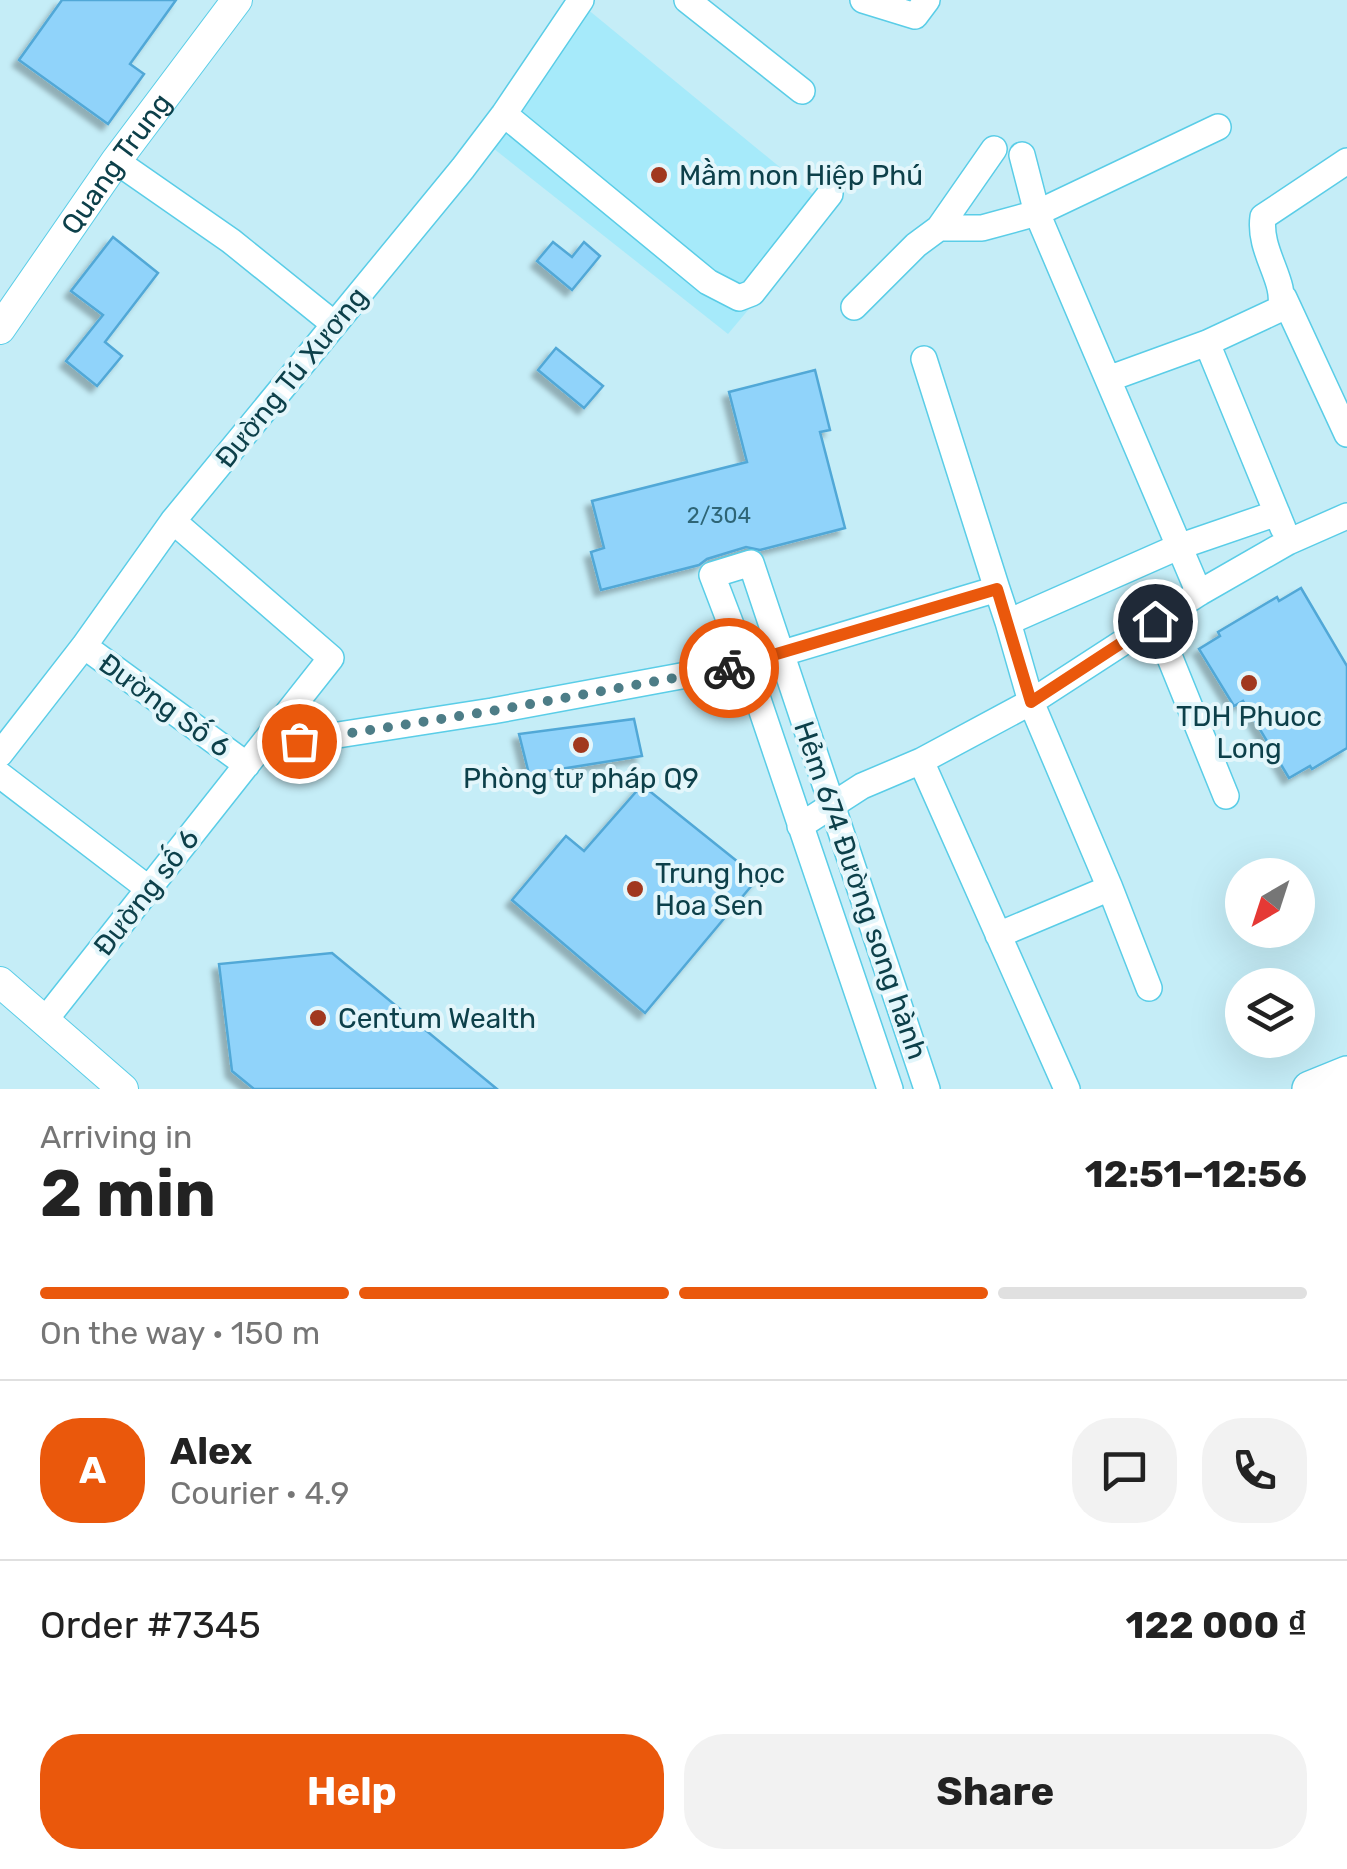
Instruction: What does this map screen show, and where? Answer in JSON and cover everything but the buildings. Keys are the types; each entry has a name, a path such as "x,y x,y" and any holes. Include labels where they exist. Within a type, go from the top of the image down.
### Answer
{"main road":[{"path":"1310,1089 1347,1074"}],"street":[{"name":"Quang Trung","path":"0,329 116,161 237,0"},
{"name":"Đường Tú Xương","path":"0,754 84,646 173,521 504,114 581,0"},
{"path":"687,0 802,91"},
{"path":"863,0 914,16 927,0"},
{"path":"504,114 708,282 739,298 752,293 830,194"},
{"path":"939,228 982,228 1037,213 1218,126"},
{"path":"854,307 916,245 939,228 994,149"},
{"path":"1022,155 1037,213 1199,593"},
{"path":"116,161 231,240 334,324"},
{"path":"1347,162 1263,217 1260,234 1284,298 1347,434"},
{"path":"1108,379 1208,344 1280,309 1284,298"},
{"path":"1208,344 1288,542"},
{"path":"924,359 1031,702 1150,988"},
{"path":"1008,622 1178,547 1277,513"},
{"path":"800,826 862,786 921,761 1031,702 1199,593 1288,542 1347,516"},
{"name":"Đường số 6","path":"45,1020 330,658 173,521"},
{"name":"Hẻm 674 Đường song hành","path":"890,1089 712,574 751,563 928,1089"},
{"name":"Đường Số 6","path":"84,646 254,756 746,664 997,589"},
{"path":"1155,621 1226,796"},
{"path":"921,761 1066,1089"},
{"path":"0,775 148,889"},
{"path":"998,935 1110,888"},
{"path":"0,982 124,1089"}],"shaded area":[{"name":"Mầm non Hiệp Phú","path":"586,8 832,210 728,334 484,141"}],"way so far":[{"path":"299,741 729,668"}],"place":[{"name":"Mầm non Hiệp Phú","path":"659,175"},
{"name":"TDH Phuoc Long","path":"1249,683"},
{"name":"Phòng tư pháp Q9","path":"581,745"},
{"name":"Trung học Hoa Sen","path":"635,889"},
{"name":"Centum Wealth","path":"318,1018"}],"route":[{"path":"729,668 997,589 1031,702 1155,621"}]}
